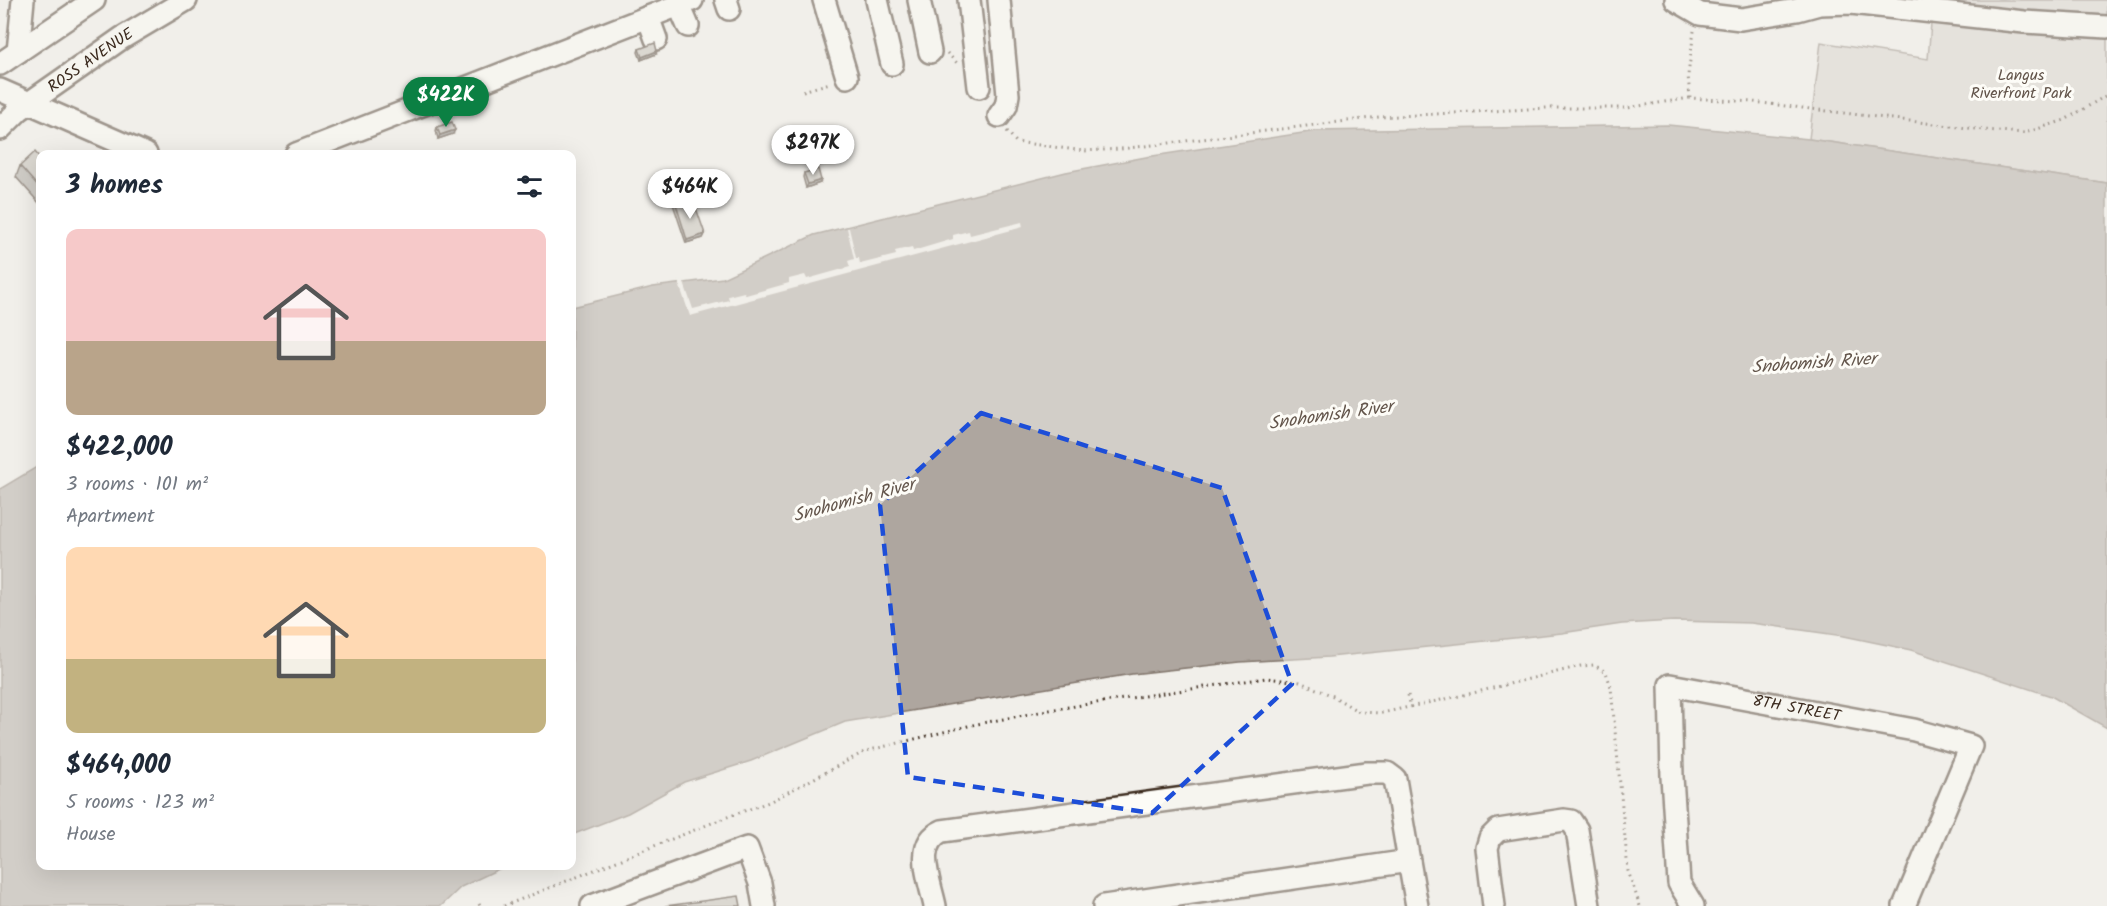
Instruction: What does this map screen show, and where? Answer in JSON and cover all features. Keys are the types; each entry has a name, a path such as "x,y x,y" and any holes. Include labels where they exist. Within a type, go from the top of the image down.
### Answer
{"street":[{"path":"18,52 22,0"},
{"path":"0,64 94,0"},
{"name":"ROSS AVENUE","path":"0,129 28,104 122,38 186,0"},
{"path":"824,0 847,77"},
{"path":"877,0 892,64"},
{"path":"919,0 930,52"},
{"path":"969,0 980,87"},
{"path":"999,0 1008,96 1006,106 999,116"},
{"path":"1676,0 1698,13 1741,19 1819,4 1851,3 2024,22 2107,27"},
{"path":"306,150 686,3 688,26"},
{"path":"648,17 656,39"},
{"path":"0,90 137,150"},
{"name":"8TH STREET","path":"1693,906 1679,883 1672,777 1670,685 1914,730 1971,746 1904,906"},
{"path":"935,906 925,854 932,836 942,831 1367,773 1387,773 1395,779 1416,906"},
{"path":"1494,906 1487,848 1490,838 1498,830 1564,820 1571,821 1577,830 1589,906"},
{"path":"592,906 747,848 760,883 764,906"},
{"path":"1104,906 1409,861"}],"path":[{"path":"1690,98 1688,75 1698,13"},
{"path":"930,52 941,49 959,65"},
{"path":"803,91 847,77"},
{"path":"999,116 1003,125 1017,142 1084,151 1121,150 1379,117 1547,108 1627,108 1690,98 1753,102 2025,133 2066,120 2107,95"},
{"path":"504,906 769,802 866,751 972,725 1054,709 1266,678 1300,682 1333,696 1359,712 1382,713 1581,666 1594,665 1606,672 1611,687 1628,871 1640,906"},
{"path":"1408,695 1411,707"}],"highlighted area":[{"path":"981,413 1222,488 1292,684 1152,813 908,777 880,505"}],"green space":[{"name":"Langus Riverfront Park","path":"1933,0 2107,0 2107,183 1809,139 1821,42 1928,59"}],"water":[{"name":"Snohomish River","path":"1668,125 1809,139 2107,183 2107,728 2051,696 1911,650 1844,636 1751,623 1674,621 1622,624 1447,645 1329,657 1240,662 1132,674 845,722 751,761 684,782 628,813 576,833 576,306 653,287 723,278 814,235 1066,172 1146,157 1316,131"},
{"path":"36,467 36,870 497,870 461,887 441,906 0,906 0,489"}],"pier":[{"path":"1022,222 1023,227 690,316 678,281 683,280 693,309 729,300 728,296 744,292 746,295 789,283 789,279 805,275 807,279 850,267 848,261 854,259 847,228 849,228 856,258 859,258 860,264 896,255 895,251 912,247 913,251 953,239 953,235 969,231 970,235"}],"building":[{"path":"655,43 657,51 642,57 639,49"},
{"path":"452,122 455,130 440,135 437,127"},
{"path":"35,152 36,184 20,166"},
{"path":"818,169 821,180 808,184 804,173"},
{"path":"683,198 686,208 695,205 705,234 687,240 675,201"},
{"path":"739,896 741,906 665,906"}]}
